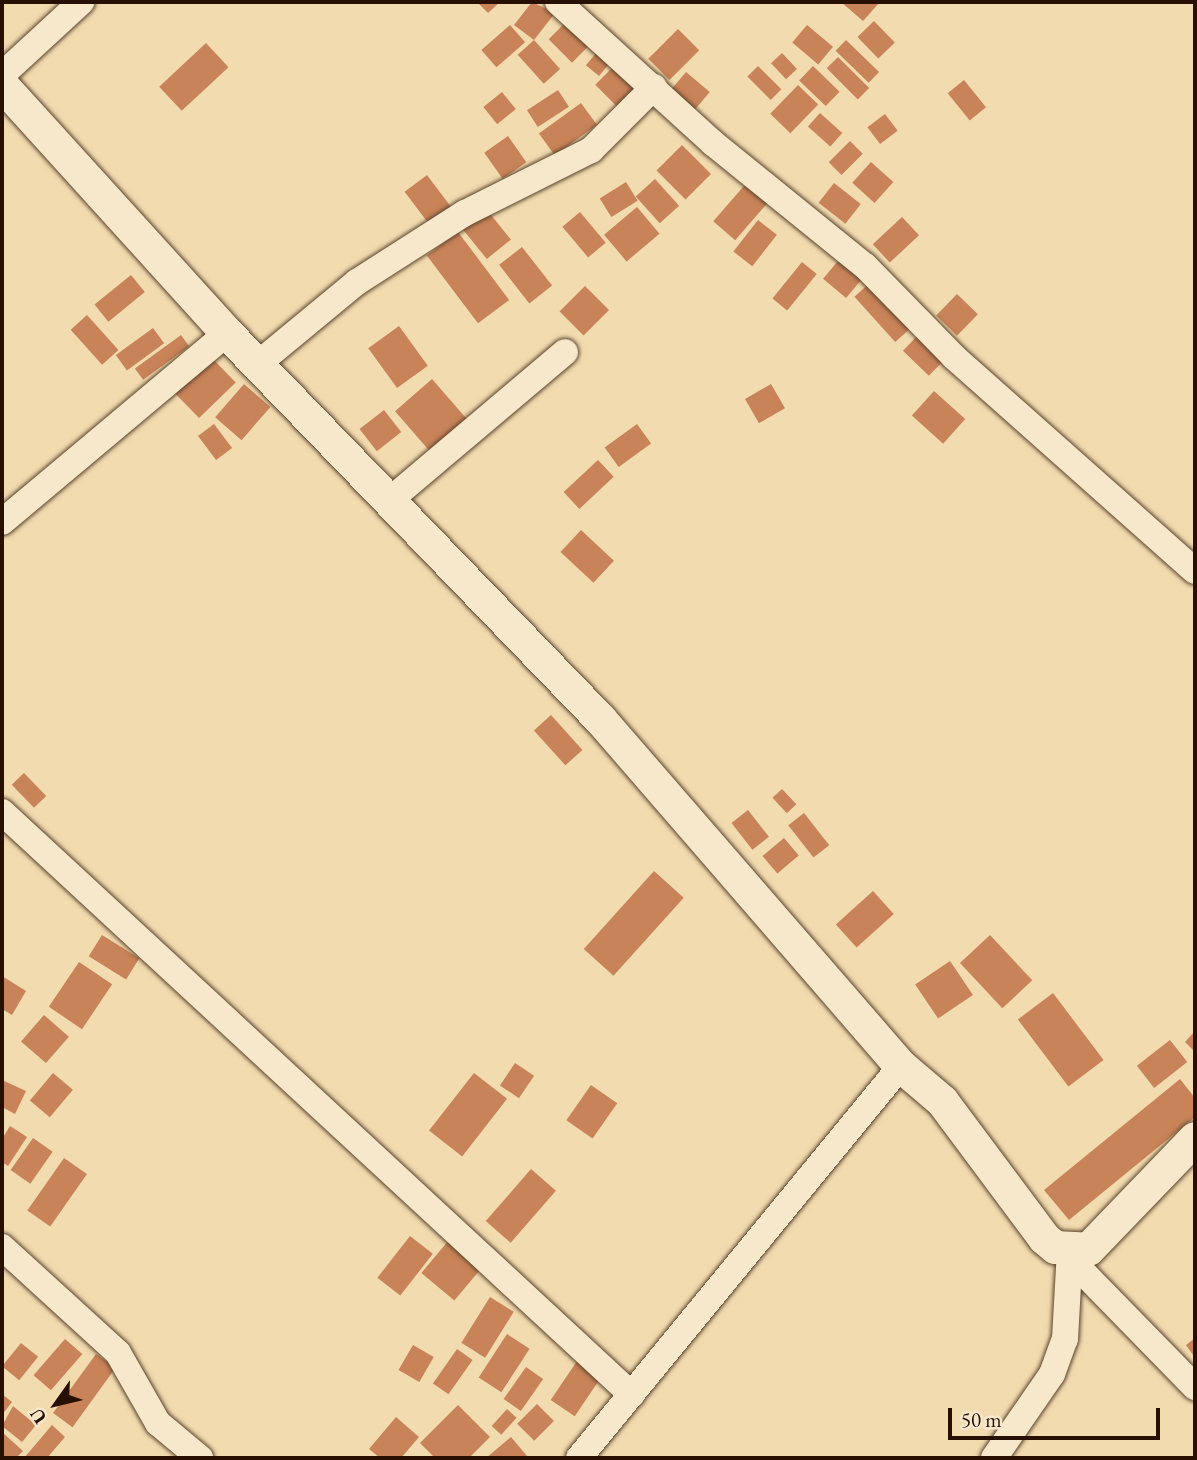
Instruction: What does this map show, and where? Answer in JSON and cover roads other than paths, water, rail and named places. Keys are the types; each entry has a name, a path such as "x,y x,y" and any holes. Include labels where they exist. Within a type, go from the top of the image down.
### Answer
{"street":[{"path":"2,75 80,2"},
{"path":"558,2 713,143 865,266 954,357 1195,571"},
{"path":"2,85 227,333 259,363 666,792 901,1066 942,1101 1044,1238 1070,1254 1195,1387"},
{"path":"259,363 368,275 465,213 591,150 654,87"},
{"path":"2,522 227,333"},
{"path":"390,500 565,352"},
{"path":"2,812 632,1395"},
{"path":"579,1458 901,1066"},
{"path":"1070,1254 1102,1240 1195,1138"},
{"path":"2,1247 118,1353 152,1415 200,1458"},
{"path":"994,1458 1052,1374 1065,1339 1070,1254"}]}
